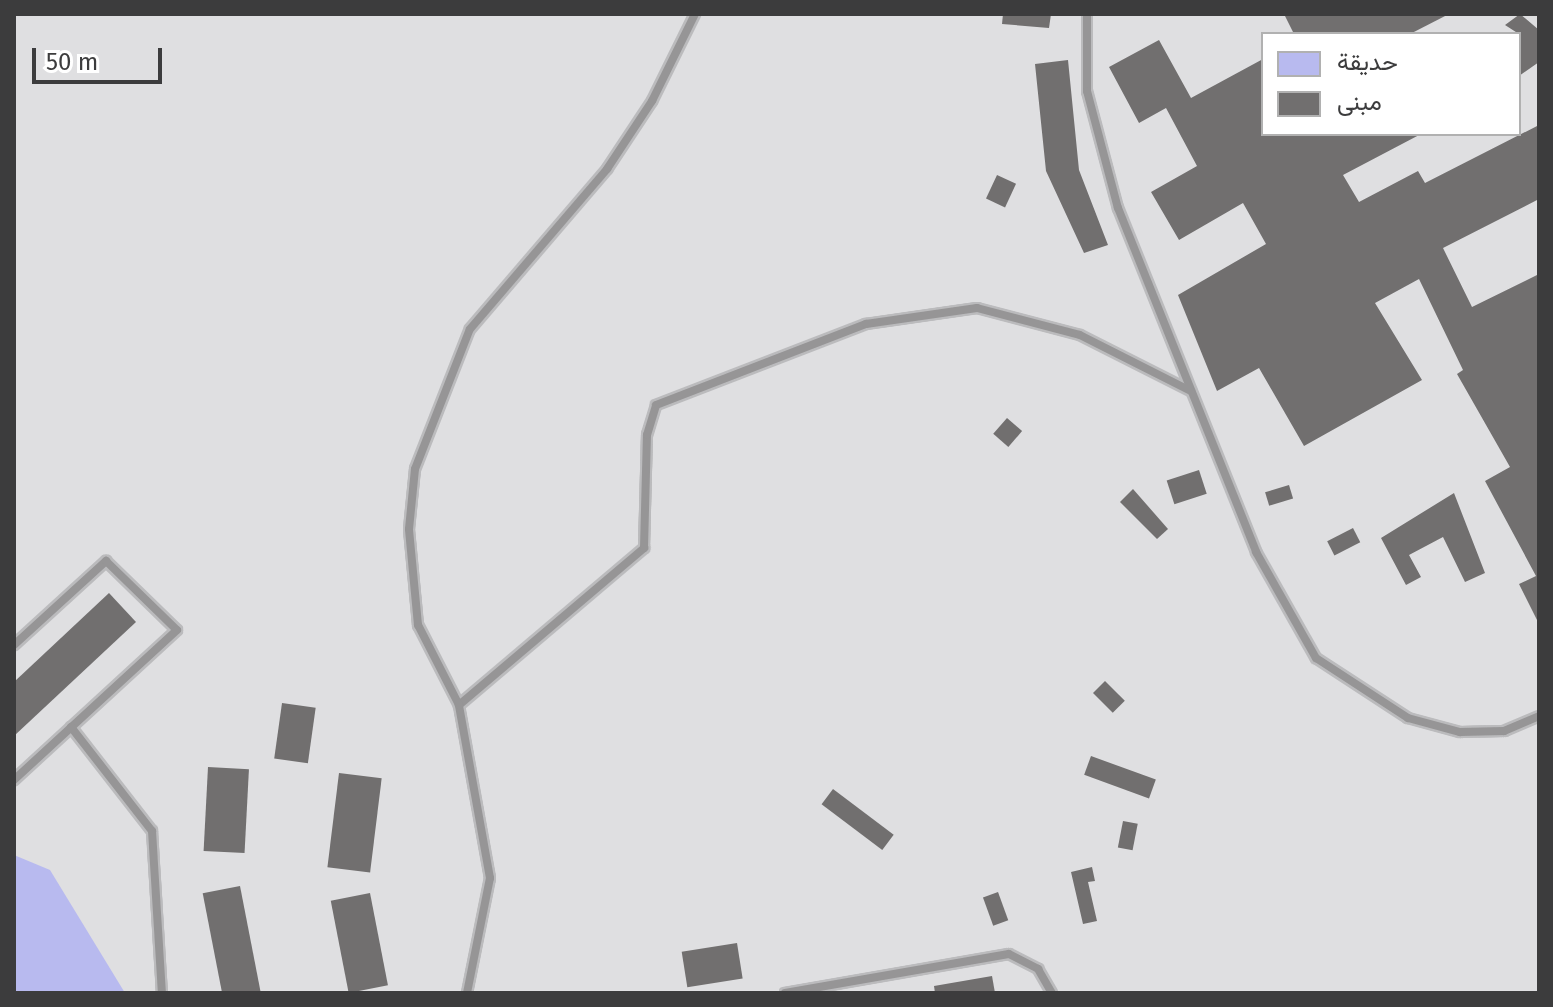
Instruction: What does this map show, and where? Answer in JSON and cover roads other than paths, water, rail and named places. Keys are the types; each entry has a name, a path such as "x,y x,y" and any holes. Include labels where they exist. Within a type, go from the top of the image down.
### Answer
{"lane":[{"path":"467,993 490,878 459,705 418,625 409,529 415,469 470,329 607,169 652,101 695,14"},
{"path":"1087,14 1082,49 1099,141 1118,208 1256,552 1316,658 1408,718 1460,732 1504,731 1539,716"},
{"path":"459,705 644,548 647,435 656,405 866,324 977,308 1080,335 1191,391"},
{"path":"14,645 106,561 177,630 14,780"},
{"path":"71,727 152,831 162,993"},
{"path":"785,993 1009,954 1038,969 1052,993"}]}
